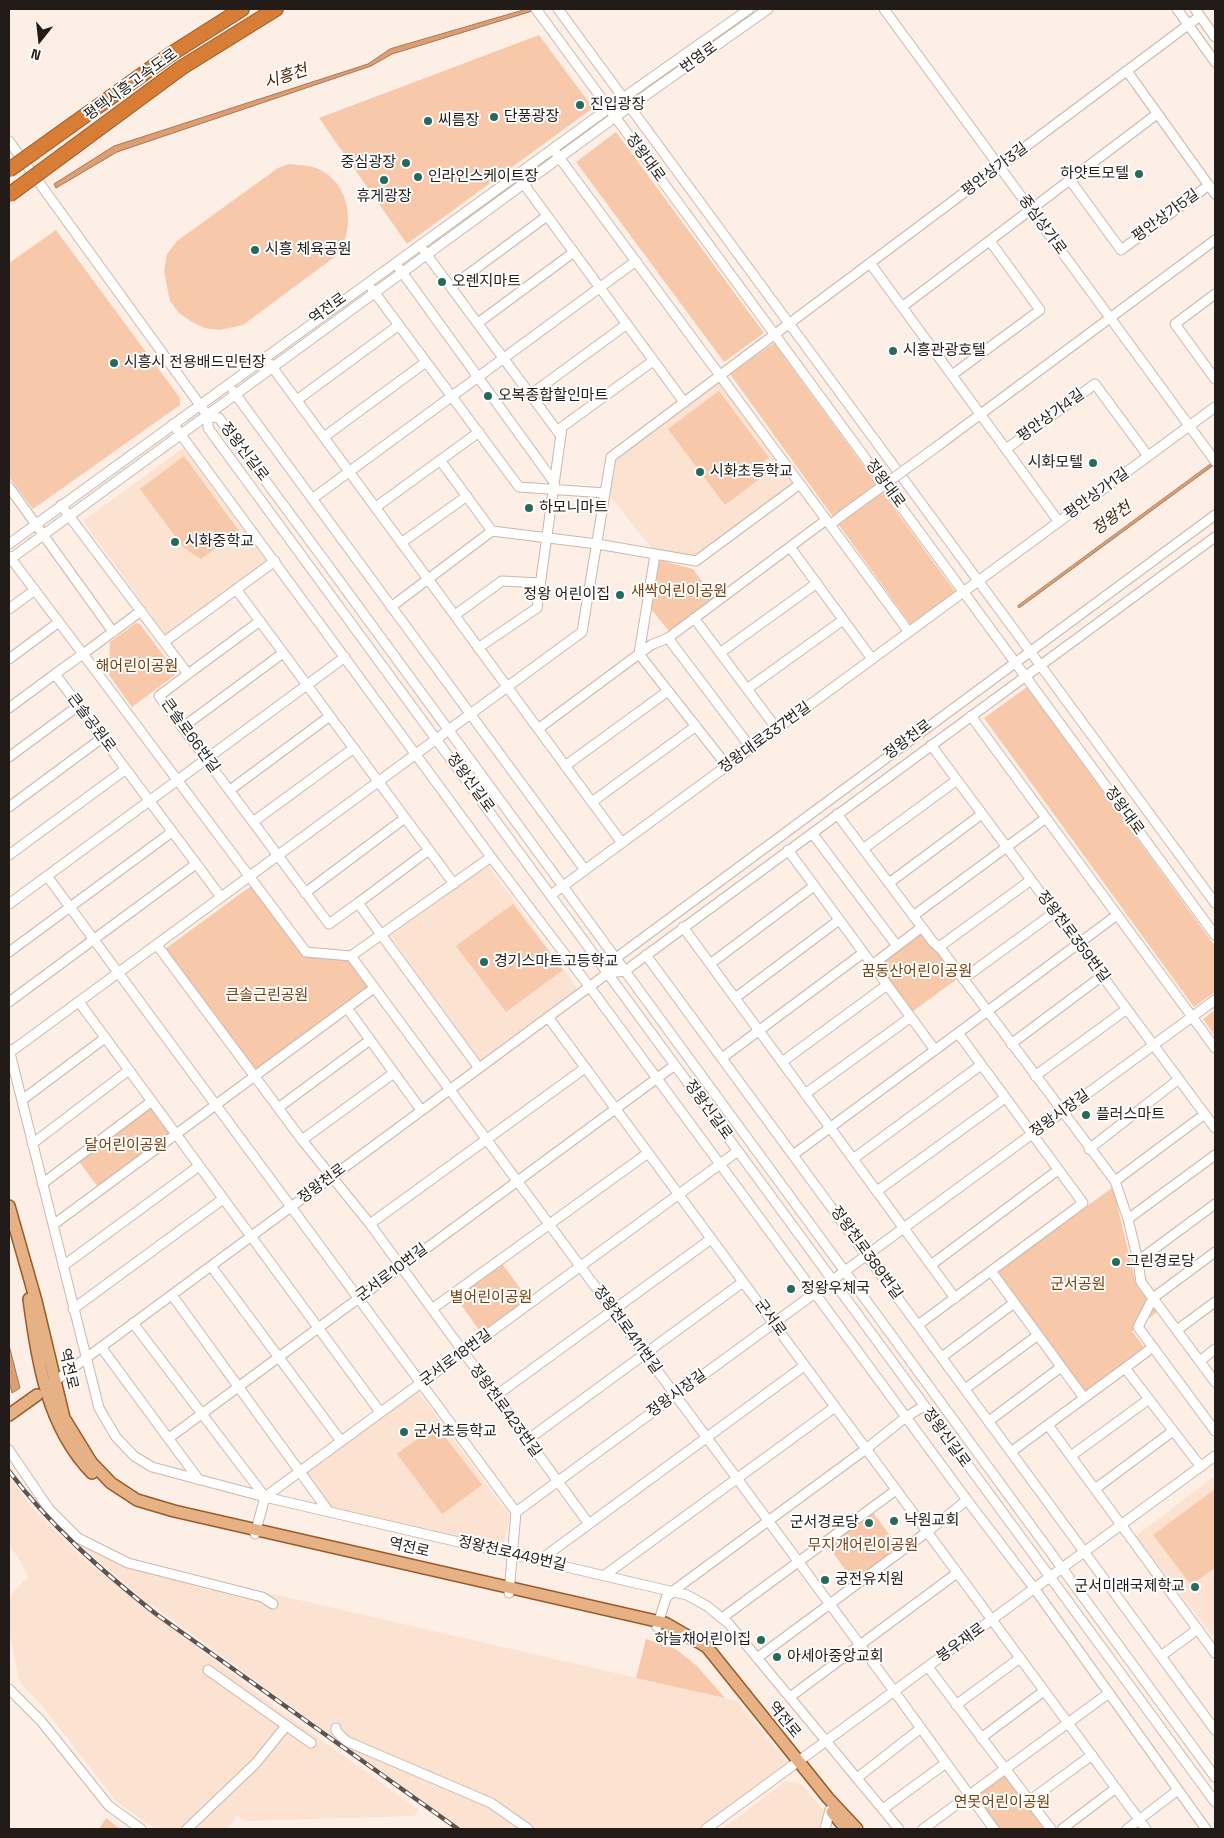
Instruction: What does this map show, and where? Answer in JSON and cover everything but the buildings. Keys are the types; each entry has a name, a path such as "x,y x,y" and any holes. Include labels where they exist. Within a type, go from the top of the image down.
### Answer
{"highway":[{"name":"평택시흥고속도로","path":"9,170 171,54 242,9"},
{"name":"평택시흥고속도로","path":"9,194 180,68 276,9"}],"main road":[{"name":"역전로","path":"9,1206 24,1260 33,1330 50,1407 61,1431 81,1462 111,1490 141,1507 658,1624 685,1638 714,1664 796,1764 846,1829"},
{"path":"9,1415 46,1388"},
{"name":"역전로","path":"796,1764 857,1829"}],"street":[{"name":"정왕대로","path":"536,9 1215,935"},
{"name":"정왕대로","path":"558,9 1215,903"},
{"name":"번영로","path":"623,98 749,9"},
{"name":"번영로","path":"630,107 768,9"},
{"name":"중심상가로","path":"884,9 1215,461"},
{"path":"1176,9 1215,62"},
{"name":"평안상가3길","path":"9,1051 157,945 582,632 611,457 1127,72 1188,25 1197,13"},
{"path":"1197,13 1215,37"},
{"name":"평안상가5길","path":"1127,72 1215,194"},
{"name":"역전로","path":"9,544 623,98"},
{"name":"역전로","path":"9,558 44,535 208,416 402,272 630,107"},
{"path":"902,307 1157,114"},
{"name":"정왕신길로","path":"9,141 208,416 208,428 438,738 832,1281 1215,1802"},
{"path":"553,149 909,632"},
{"path":"517,175 684,402"},
{"name":"평안상가5길","path":"1070,180 1121,250 1208,185"},
{"path":"451,287 547,216"},
{"path":"538,730 651,645 668,638 790,547 828,522 844,514 981,415 1215,240"},
{"path":"952,375 1040,310 990,241"},
{"path":"421,246 560,436"},
{"path":"478,323 574,252"},
{"path":"312,499 636,261"},
{"name":"평안상가4길","path":"870,263 1059,522"},
{"path":"396,264 554,486"},
{"path":"369,284 519,487 554,486 605,493"},
{"path":"1215,294 1175,324 1215,379"},
{"path":"530,395 627,324"},
{"path":"297,400 399,325"},
{"path":"266,358 622,843"},
{"path":"478,648 537,608 562,428 653,361"},
{"path":"324,437 426,362"},
{"path":"228,384 585,870"},
{"name":"평안상가4길","path":"1006,449 1095,384 1148,456"},
{"name":"평안상가1길","path":"979,581 1215,407"},
{"name":"정왕신길로","path":"208,416 219,418 1215,1777"},
{"path":"173,424 491,857 589,986 967,1500 1034,1588 1206,1829"},
{"path":"376,508 478,432"},
{"path":"440,460 492,530 546,539 597,544 696,561 800,484"},
{"path":"9,487 113,632"},
{"path":"401,543 467,496"},
{"path":"62,505 188,674 260,621"},
{"name":"정왕천로","path":"46,1388 608,973 616,958 1015,661 1215,515"},
{"path":"391,606 492,530"},
{"name":"정왕천로","path":"608,973 625,971 1215,537"},
{"path":"790,547 872,659"},
{"path":"655,555 639,654 728,766"},
{"path":"9,558 306,952 351,956 491,857"},
{"path":"164,642 275,561"},
{"path":"455,616 502,581 540,583"},
{"name":"정왕대로337번길","path":"551,895 979,581"},
{"path":"720,653 817,583"},
{"path":"236,589 454,884"},
{"path":"9,609 34,590"},
{"path":"9,708 141,612"},
{"path":"694,618 777,729"},
{"path":"747,689 843,620"},
{"path":"9,659 59,622"},
{"path":"668,638 751,748"},
{"path":"183,727 284,653"},
{"path":"9,904 345,657"},
{"name":"큰솔공원로","path":"55,674 221,898"},
{"name":"큰솔로66번길","path":"188,674 159,696 329,924 358,903"},
{"path":"565,766 668,691"},
{"path":"9,757 78,706"},
{"path":"230,790 330,716"},
{"path":"970,716 1215,1048"},
{"path":"592,802 696,726"},
{"path":"9,807 102,738"},
{"name":"정왕천로359번길","path":"931,745 1215,1128"},
{"path":"253,822 354,748"},
{"path":"9,855 126,769"},
{"path":"863,849 957,780"},
{"path":"837,814 939,947 1062,1114 1115,1181 1128,1219 1141,1282 1215,1382"},
{"path":"889,883 982,814"},
{"path":"306,893 405,818"},
{"path":"914,916 1046,818"},
{"path":"9,952 172,832"},
{"path":"812,832 897,946"},
{"path":"429,850 358,903 479,1068"},
{"path":"788,850 935,1050"},
{"path":"9,1002 196,864"},
{"path":"47,876 516,1512 509,1590"},
{"path":"939,947 1031,880"},
{"path":"710,964 814,886"},
{"path":"963,979 1055,912"},
{"path":"794,1155 1117,915"},
{"path":"735,998 839,920"},
{"path":"683,927 955,1298"},
{"path":"872,965 922,927"},
{"name":"정왕천로423번길","path":"157,945 302,1140 370,1224 494,1397 589,1524"},
{"path":"722,1058 863,953"},
{"name":"정왕천로389번길","path":"646,954 1215,1730"},
{"name":"정왕천로411번길","path":"351,956 894,1691 993,1829"},
{"path":"1011,1044 1102,976"},
{"path":"782,1062 887,985"},
{"path":"53,1225 374,988"},
{"name":"정왕시장길","path":"516,1512 1032,1134 1062,1114 1215,1000"},
{"path":"79,1002 380,1412"},
{"path":"347,1008 421,1110"},
{"path":"1035,1076 1127,1010"},
{"name":"군서로","path":"548,1017 1146,1829"},
{"path":"806,1094 911,1017"},
{"path":"918,1325 1083,1203 958,1033"},
{"path":"22,1100 105,1038"},
{"path":"278,1108 370,1040"},
{"name":"정왕천로449번길","path":"9,1051 99,1408 116,1437 134,1456 152,1467 200,1480 687,1595 722,1618 899,1829"},
{"name":"군서로10번길","path":"168,1438 675,1065"},
{"path":"853,1159 981,1065"},
{"path":"370,1224 585,1068"},
{"path":"32,1144 129,1070"},
{"path":"302,1140 394,1073"},
{"path":"1089,1149 1179,1079"},
{"path":"877,1191 1005,1098"},
{"path":"42,1184 152,1101"},
{"path":"1115,1181 1205,1114"},
{"name":"군서로18번길","path":"265,1496 679,1195 720,1163 738,1152"},
{"path":"432,1309 648,1153"},
{"path":"1128,1219 1215,1155"},
{"path":"63,1266 199,1166"},
{"path":"931,1265 1058,1170"},
{"path":"73,1309 223,1199"},
{"path":"1138,1261 1215,1204"},
{"path":"494,1397 711,1239"},
{"path":"1215,1252 1153,1298 1138,1327 1215,1431"},
{"path":"211,1266 341,1441"},
{"path":"991,1271 1084,1398"},
{"path":"526,1440 743,1282"},
{"path":"172,1295 329,1512"},
{"path":"1176,1330 1215,1302"},
{"path":"942,1357 1014,1303"},
{"path":"134,1323 265,1496 256,1532"},
{"path":"965,1389 1038,1335"},
{"path":"101,1347 200,1480"},
{"path":"1011,1452 1152,1347"},
{"path":"1200,1361 1215,1349"},
{"path":"540,1560 804,1366"},
{"path":"988,1421 1061,1367"},
{"path":"1125,1368 1201,1466"},
{"path":"1071,1456 1149,1399"},
{"path":"658,1624 666,1598 673,1591 866,1449 906,1416 924,1406"},
{"path":"605,1575 835,1407"},
{"path":"1048,1425 1215,1653"},
{"path":"1095,1489 1173,1431"},
{"path":"9,1450 49,1509 78,1538 128,1563 262,1597 273,1604"},
{"name":"봉우재로","path":"706,1829 1215,1456"},
{"path":"722,1618 896,1490"},
{"path":"757,1658 927,1532 967,1500"},
{"path":"790,1697 958,1574"},
{"path":"1161,1656 1198,1629"},
{"path":"956,1705 1020,1658"},
{"path":"928,1667 1004,1770 1052,1829"},
{"path":"208,1670 311,1743"},
{"path":"9,1689 41,1721 109,1806 141,1829"},
{"path":"981,1738 1044,1691"},
{"path":"924,1829 1109,1693"},
{"path":"187,1829 256,1763 286,1726"},
{"path":"336,1728 346,1741 492,1803 528,1829"},
{"path":"857,1778 921,1728"},
{"path":"1029,1801 1092,1755"},
{"path":"882,1809 946,1763"},
{"path":"1062,1829 1116,1788"},
{"path":"1127,1829 1178,1790"},
{"path":"825,1829 830,1810"}],"shaded area":[{"path":"527,9 539,9 392,54 371,66 117,152 56,188 54,184 114,146 368,64 390,49"},
{"name":"시화초등학교","path":"719,383 794,484 697,556 654,551 610,496 616,460"},
{"name":"시화중학교","path":"183,448 267,562 166,635 83,521"},
{"path":"1215,461 1215,464 1019,608 1018,606"},
{"name":"경기스마트고등학교","path":"488,865 578,989 480,1060 390,936"},
{"path":"9,1345 20,1388 12,1393 9,1381"},
{"name":"군서초등학교","path":"417,1390 510,1516 503,1548 332,1509 305,1473"},
{"path":"9,1476 29,1504 83,1559 259,1695 419,1810 414,1816 246,1821 237,1816 227,1829 155,1829 117,1802 40,1703 20,1683 9,1632 9,1596 28,1577 18,1557 9,1546"},
{"name":"군서미래국제학교","path":"1215,1476 1215,1639 1136,1536"},
{"path":"89,1540 130,1561 737,1701 787,1762 698,1829 461,1829 142,1598 81,1545"},
{"path":"786,1781 802,1784 824,1811 819,1829 722,1829"}],"green space":[{"path":"539,35 593,108 407,244 319,118"},
{"path":"616,132 764,333 724,362 576,162"},
{"name":"시흥 체육공원","path":"289,164 316,168 328,174 337,183 347,207 347,233 343,245 336,256 243,325 219,330 205,328 192,322 179,313 170,301 164,272 167,254 177,241 278,168"},
{"path":"56,230 180,398 180,405 33,509 9,477 9,263"},
{"path":"774,343 956,593 911,625 730,374"},
{"path":"719,391 769,458 763,462 770,471 725,505 668,429"},
{"path":"184,456 239,531 201,559 184,548 140,489"},
{"name":"새싹어린이공원","path":"659,560 693,569 714,598 669,631 651,609"},
{"name":"해어린이공원","path":"136,623 140,624 175,671 175,675 132,707 109,675 110,642"},
{"path":"1027,687 1215,946 1215,992 1194,1007 984,718"},
{"name":"큰솔근린공원","path":"251,886 303,956 352,961 370,987 256,1073 165,949"},
{"path":"513,904 563,970 506,1012 456,946"},
{"name":"꿈동산어린이공원","path":"923,933 957,979 912,1012 878,966"},
{"path":"1215,1010 1215,1036 1203,1019"},
{"name":"달어린이공원","path":"150,1107 153,1108 171,1130 170,1134 98,1187 78,1160"},
{"name":"군서공원","path":"1113,1187 1136,1284 1157,1312 1132,1331 1149,1354 1086,1392 997,1273"},
{"name":"별어린이공원","path":"501,1262 528,1299 481,1333 455,1296"},
{"path":"436,1425 482,1485 442,1514 397,1454"},
{"path":"1215,1489 1215,1568 1191,1585 1153,1535"},
{"name":"무지개어린이공원","path":"872,1511 899,1548 853,1581 827,1544"},
{"path":"646,1639 676,1649 697,1666 725,1698 636,1678"},
{"name":"연못어린이공원","path":"1001,1777 1007,1777 1045,1829 999,1829 977,1801 977,1794"},
{"path":"106,1818 120,1829 99,1829"}],"railway":[{"path":"9,1471 59,1529 116,1581 156,1614 458,1829"}],"place":[{"name":"진입광장","path":"580,105"},
{"name":"단풍광장","path":"494,117"},
{"name":"씨름장","path":"428,121"},
{"name":"중심광장","path":"406,163"},
{"name":"하얏트모텔","path":"1139,174"},
{"name":"인라인스케이트장","path":"418,177"},
{"name":"휴게광장","path":"384,180"},
{"name":"시흥 체육공원","path":"255,250"},
{"name":"오렌지마트","path":"442,282"},
{"name":"시흥관광호텔","path":"893,351"},
{"name":"시흥시 전용배드민턴장","path":"114,363"},
{"name":"오복종합할인마트","path":"488,396"},
{"name":"시화모텔","path":"1093,463"},
{"name":"시화초등학교","path":"700,472"},
{"name":"하모니마트","path":"529,508"},
{"name":"시화중학교","path":"175,542"},
{"name":"정왕 어린이집","path":"620,595"},
{"name":"경기스마트고등학교","path":"484,962"},
{"name":"플러스마트","path":"1086,1115"},
{"name":"그린경로당","path":"1116,1262"},
{"name":"정왕우체국","path":"791,1289"},
{"name":"군서초등학교","path":"404,1432"},
{"name":"낙원교회","path":"894,1521"},
{"name":"군서경로당","path":"869,1523"},
{"name":"궁전유치원","path":"825,1580"},
{"name":"군서미래국제학교","path":"1195,1587"},
{"name":"하늘채어린이집","path":"761,1640"},
{"name":"아세아중앙교회","path":"777,1657"}],"water label":[{"name":"시흥천","path":"286,77"},
{"name":"정왕천","path":"1112,519"}]}
